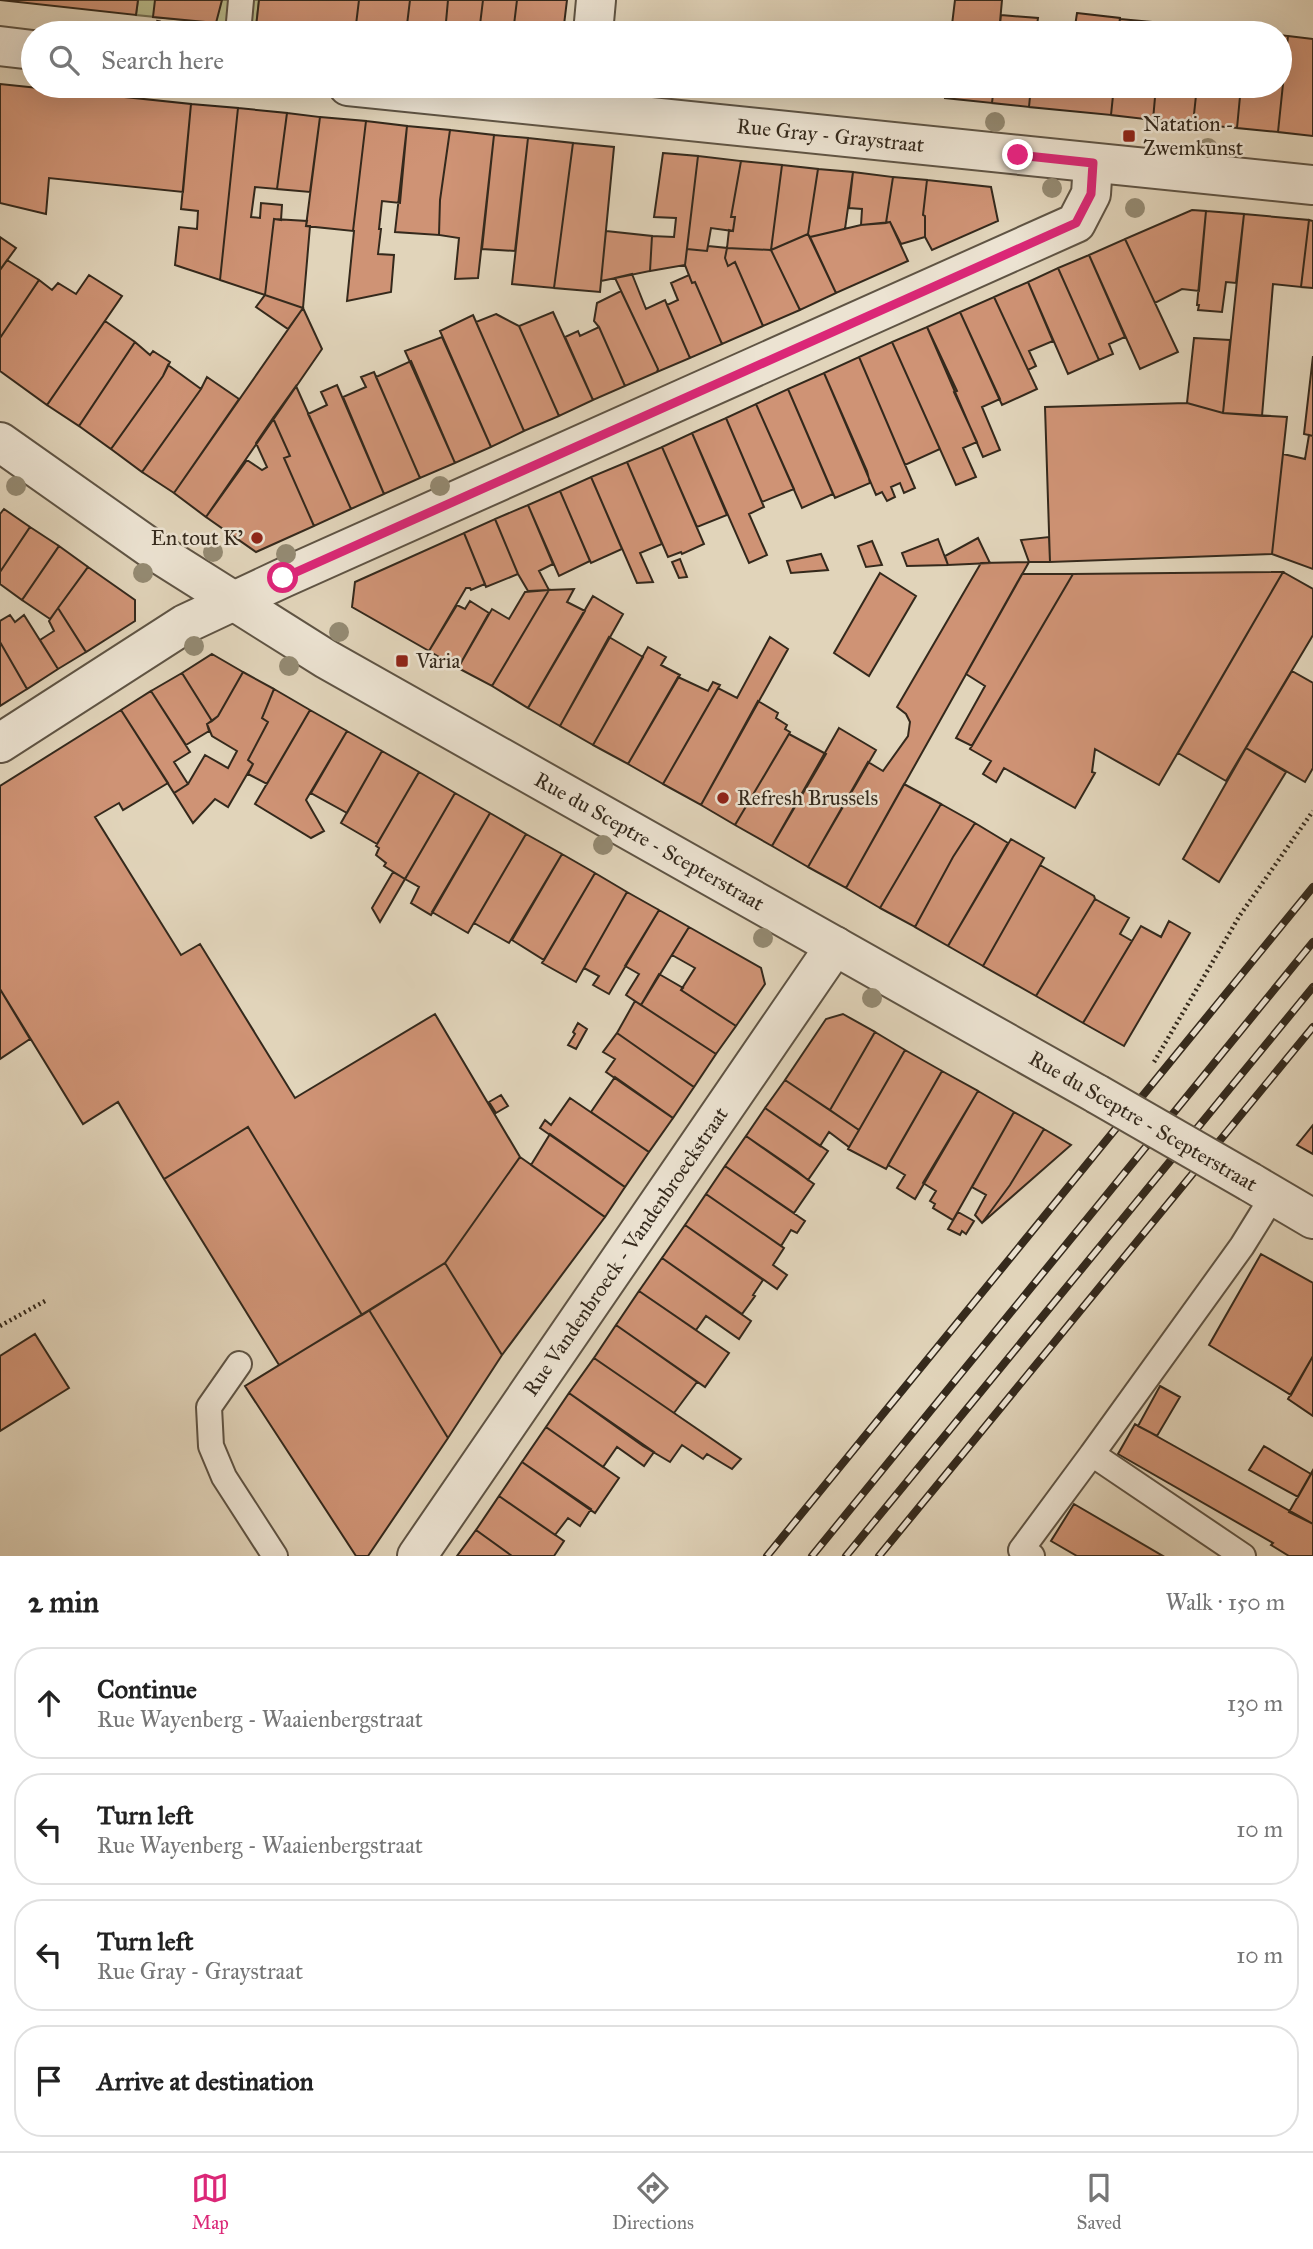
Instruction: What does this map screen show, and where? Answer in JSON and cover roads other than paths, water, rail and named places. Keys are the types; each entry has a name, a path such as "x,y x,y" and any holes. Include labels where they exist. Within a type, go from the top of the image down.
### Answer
{"street":[{"path":"594,21 596,0"},
{"path":"0,46 21,49"},
{"name":"Rue Gray - Graystraat","path":"586,98 1093,163 1313,185"},
{"path":"0,743 185,624 1076,223 1091,194 1093,163"},
{"name":"Rue du Sceptre - Scepterstraat","path":"0,442 156,552 326,659 1097,1094 1313,1219"},
{"name":"Rue Vandenbroeck - Vandenbroeckstraat","path":"417,1556 835,946"}],"lane":[{"path":"239,21 241,0"},
{"path":"1032,1556 1021,1550 1242,1246 1270,1195"},
{"path":"239,1364 209,1407 211,1446 224,1477 275,1556"},
{"path":"1092,1454 1243,1556"}],"railway":[{"path":"767,1556 1313,887"},
{"path":"812,1556 1313,942"},
{"path":"846,1556 1313,987"},
{"path":"879,1556 1313,1027"}],"place":[{"name":"Natation - Zwemkunst","path":"1129,136"},
{"name":"En tout K'","path":"257,538"},
{"name":"Varia","path":"402,661"},
{"name":"Refresh Brussels","path":"723,798"}]}
